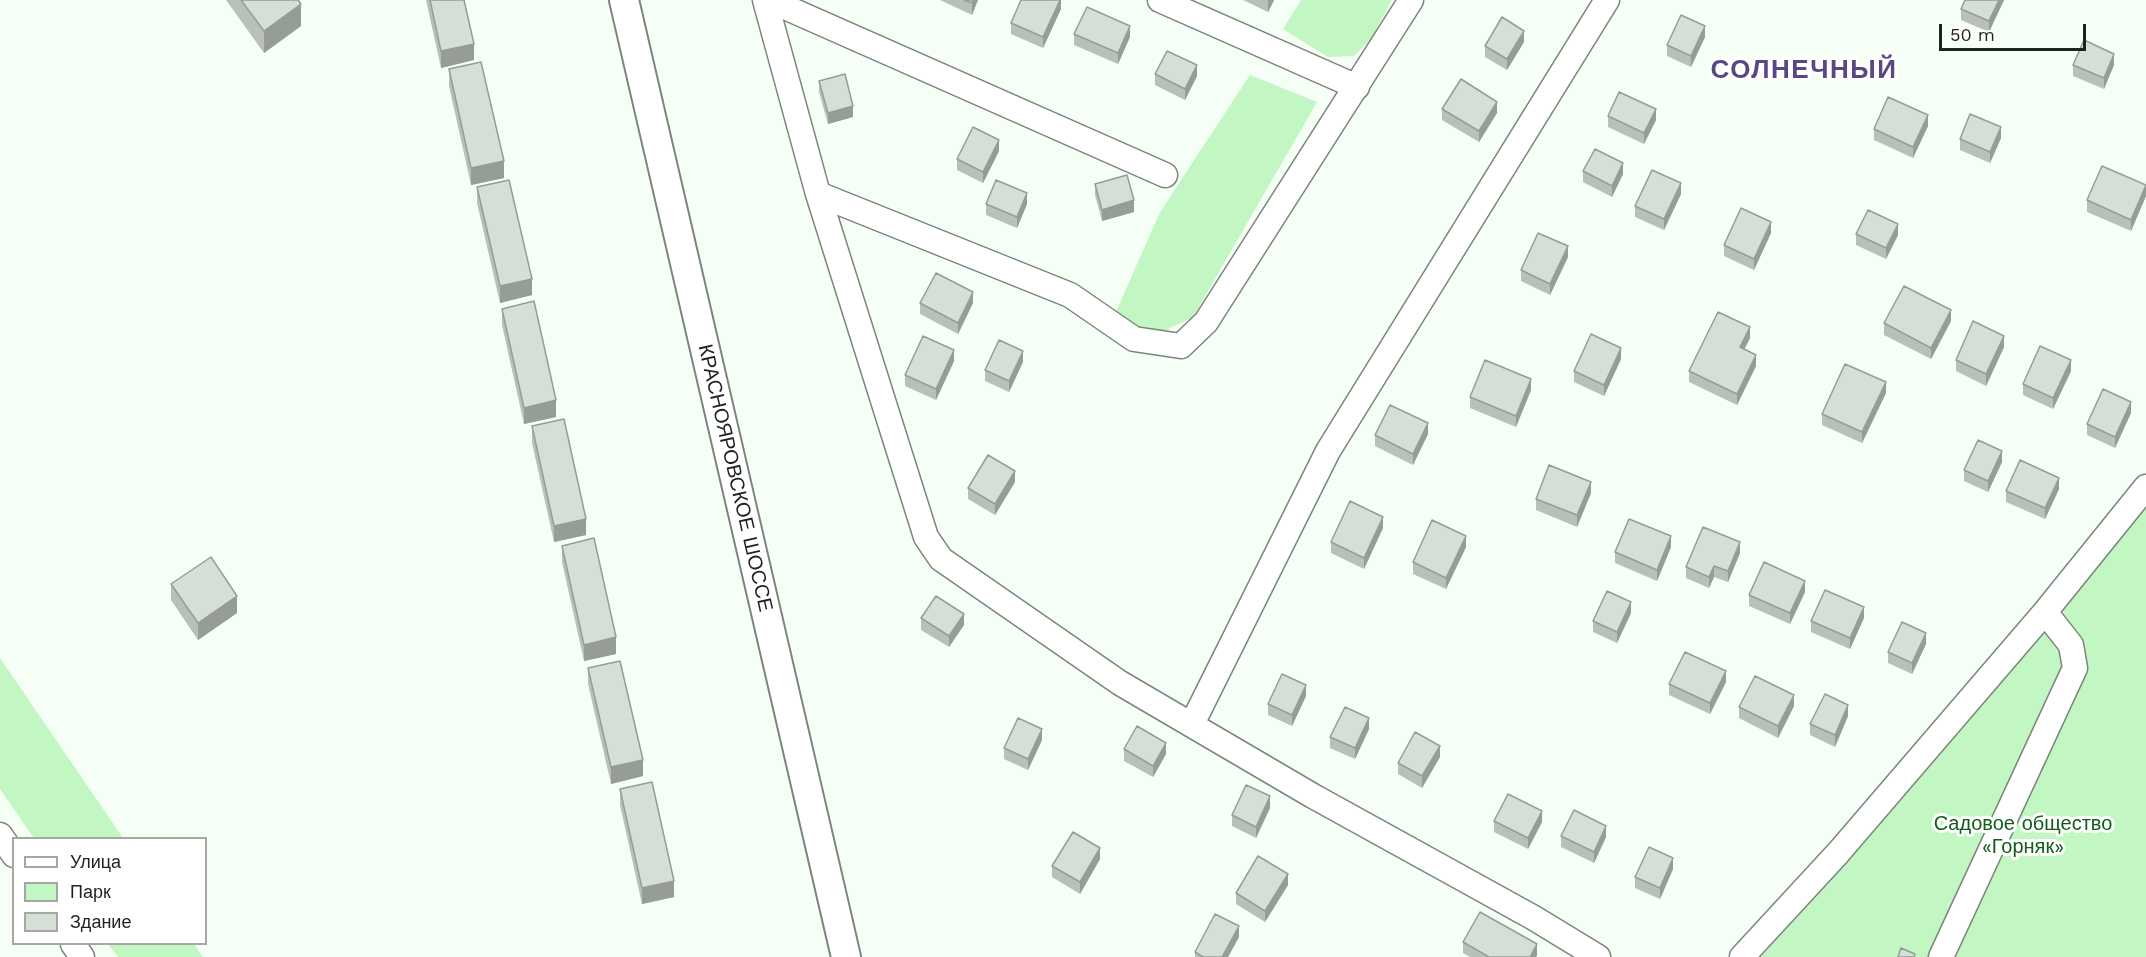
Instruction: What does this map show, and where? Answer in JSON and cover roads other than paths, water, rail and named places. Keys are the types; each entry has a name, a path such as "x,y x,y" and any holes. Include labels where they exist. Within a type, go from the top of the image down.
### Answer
{"street":[{"name":"КРАСНОЯРОВСКОЕ ШОССЕ","path":"624,0 846,957"},
{"path":"765,0 818,194 926,537 941,559 1120,683 1313,796 1534,918 1598,957"},
{"path":"769,0 1165,174"},
{"path":"1160,0 1357,87"},
{"path":"818,194 1070,295 1134,339 1180,346 1206,322 1411,0"},
{"path":"1192,724 1328,451 1607,0"},
{"path":"1742,957 1838,853 2045,612 2146,487"},
{"path":"1941,957 2075,668 2071,645 2045,612"},
{"path":"0,835 12,852"}],"district":[{"name":"СОЛНЕЧНЫЙ","path":"1804,70"}],"park label":[{"name":"Садовое общество «Горняк»","path":"2023,836"}]}
